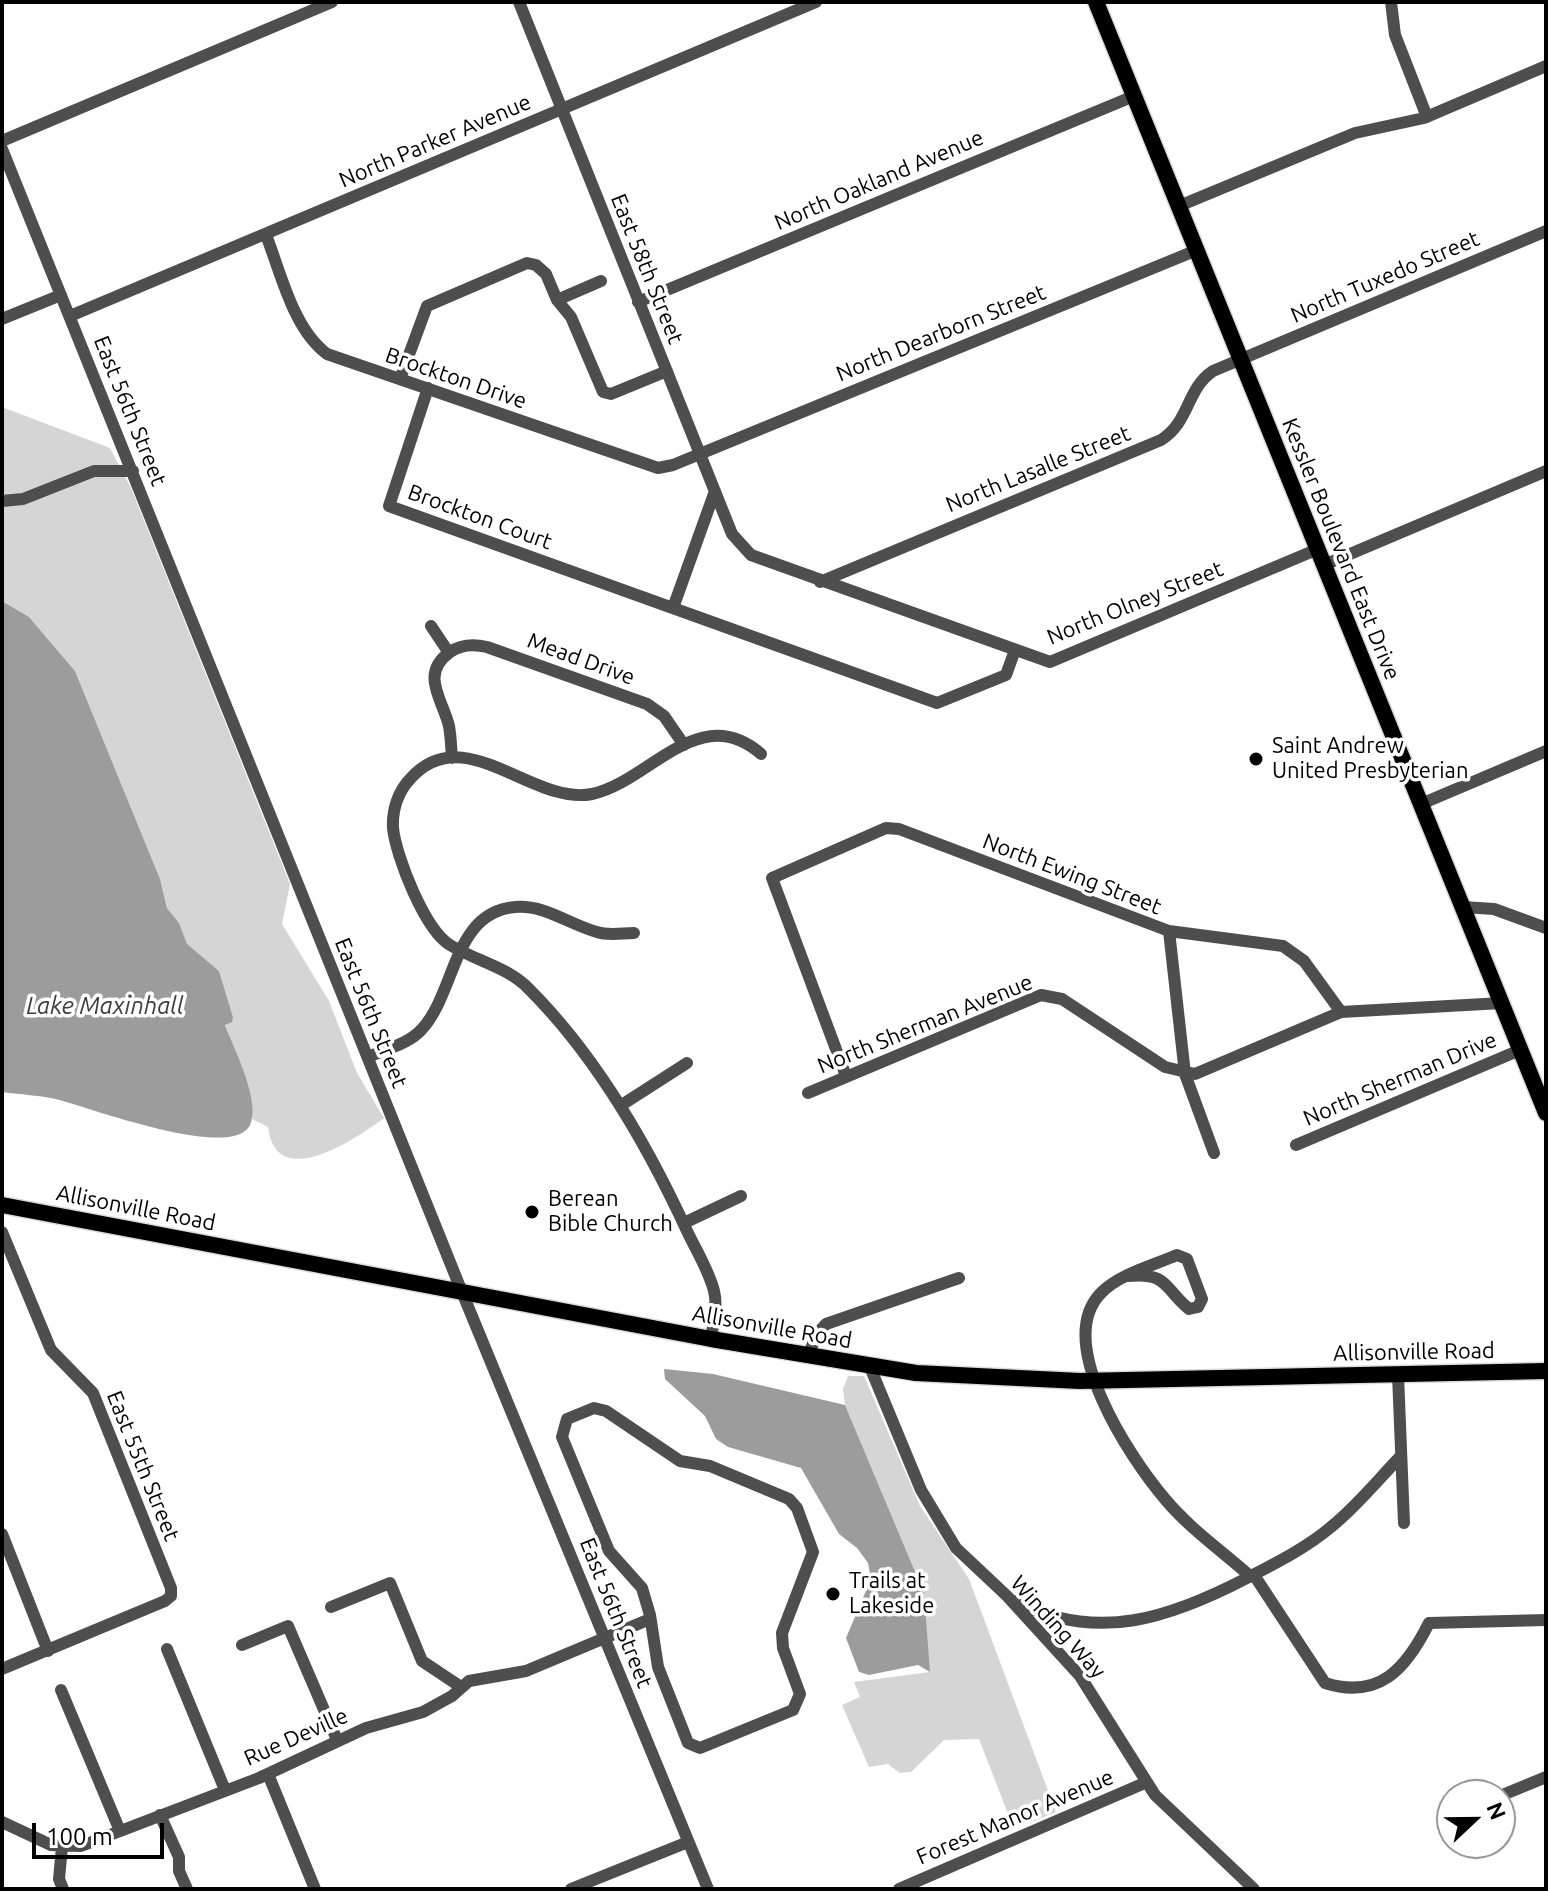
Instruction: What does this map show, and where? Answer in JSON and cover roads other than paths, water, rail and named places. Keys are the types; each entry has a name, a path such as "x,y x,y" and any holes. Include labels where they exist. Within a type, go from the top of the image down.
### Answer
{"main road":[{"name":"Kessler Boulevard East Drive","path":"1096,2 1546,1113"},
{"name":"Allisonville Road","path":"2,1205 870,1367 973,1378 1096,1381 1546,1371"}],"street":[{"path":"2,141 332,2"},
{"name":"East 58th Street","path":"519,2 732,534 744,549 758,559 820,582"},
{"name":"North Parker Avenue","path":"70,316 816,2"},
{"path":"1391,2 1395,35 1427,117"},
{"path":"1179,206 1360,131 1427,117 1546,66"},
{"name":"North Oakland Avenue","path":"638,302 1134,96"},
{"name":"East 56th Street","path":"2,149 462,1292 708,1889"},
{"name":"North Tuxedo Street","path":"1241,360 1546,231"},
{"name":"Brockton Drive","path":"266,235 302,324 317,346 331,355 648,467 670,466 700,454"},
{"name":"North Dearborn Street","path":"700,454 1197,250"},
{"path":"400,379 423,313 430,303 527,263 544,271 557,300 571,317 606,394 667,371"},
{"path":"557,300 601,281"},
{"path":"2,319 61,295"},
{"name":"North Lasalle Street","path":"820,582 1158,441 1180,424 1203,378 1241,360"},
{"name":"Brockton Court","path":"428,388 389,506 937,703 1006,675 1015,650"},
{"path":"2,501 17,501 94,471 133,471"},
{"name":"North Olney Street","path":"1015,650 1050,662 1546,471"},
{"path":"673,608 715,491"},
{"path":"820,582 1015,650"},
{"path":"431,626 449,653 437,669 434,680 436,696 449,724 452,758"},
{"name":"Mead Drive","path":"449,653 463,646 483,646 618,693 658,711 684,745"},
{"path":"711,1339 713,1288 654,1161 595,1068 530,989 511,975 442,940 429,924 396,843 393,819 401,792 410,779 430,764 452,758 477,760 562,792 584,795 608,788 684,745 707,737 728,736 747,743 761,754"},
{"path":"1421,804 1546,751"},
{"name":"North Ewing Street","path":"846,1076 772,878 881,829 895,828 1169,931 1271,943 1291,950 1306,964 1341,1012"},
{"path":"368,1057 404,1042 422,1029 461,951 480,922 513,907 538,909 600,933 634,933"},
{"path":"1463,907 1494,909 1546,928"},
{"path":"1169,931 1185,1074 1214,1153"},
{"name":"North Sherman Avenue","path":"808,1093 1043,995 1062,999 1165,1067 1185,1074"},
{"path":"1185,1074 1207,1071 1341,1012 1502,1003"},
{"name":"North Sherman Drive","path":"1296,1145 1520,1050"},
{"path":"620,1106 687,1063"},
{"path":"684,1223 741,1196"},
{"name":"East 55th Street","path":"2,1232 51,1350 93,1393 171,1588 171,1596 48,1651"},
{"path":"1128,1276 1154,1277 1165,1282 1189,1309 1196,1309 1202,1295 1183,1256 1128,1276 1101,1292 1087,1317 1085,1338 1096,1381 1129,1453 1166,1501 1252,1576 1325,1683 1361,1690 1393,1674 1429,1623 1546,1620"},
{"path":"808,1357 816,1335 826,1324 959,1278"},
{"name":"Winding Way","path":"870,1367 938,1523 973,1567 1007,1596 1080,1676 1155,1795 1254,1889"},
{"path":"1398,1375 1404,1523"},
{"path":"594,1408 606,1411 680,1461 710,1466 784,1496 797,1508 813,1552 782,1639 800,1699 791,1712 700,1748 688,1743 658,1667 650,1619 638,1581 609,1551 562,1437 563,1425 578,1414 594,1408"},
{"path":"1007,1596 1063,1619 1118,1624 1171,1614 1252,1576 1325,1532 1399,1458"},
{"path":"2,1534 48,1651 2,1669"},
{"path":"331,1607 390,1583 422,1661 461,1687"},
{"name":"Rue Deville","path":"62,1847 81,1846 268,1774 337,1740 423,1712 469,1681 526,1671 650,1619"},
{"path":"242,1645 288,1626 337,1740"},
{"path":"167,1649 225,1790"},
{"path":"61,1690 120,1831"},
{"path":"268,1774 315,1889"},
{"path":"1516,1789 1546,1777"},
{"name":"Forest Manor Avenue","path":"899,1889 1147,1782"},
{"path":"160,1815 179,1857 179,1871 187,1889"},
{"path":"2,1822 45,1843 62,1847 59,1879 63,1889"},
{"path":"571,1889 688,1842"}],"water":[{"name":"Lake Maxinhall","path":"2,601 29,617 75,671 160,879 167,908 179,923 187,944 219,971 233,1017 232,1022 225,1025 245,1075 252,1103 250,1125 238,1135 218,1138 161,1130 55,1099 2,1092"},
{"path":"664,1369 713,1374 845,1405 924,1593 930,1672 918,1665 869,1675 859,1672 846,1638 871,1579 868,1563 857,1548 839,1534 801,1468 728,1447 716,1439 705,1416 665,1379"}],"place":[{"name":"Saint Andrew United Presbyterian","path":"1256,759"},
{"name":"Berean Bible Church","path":"532,1212"},
{"name":"Trails at Lakeside","path":"833,1594"}]}
